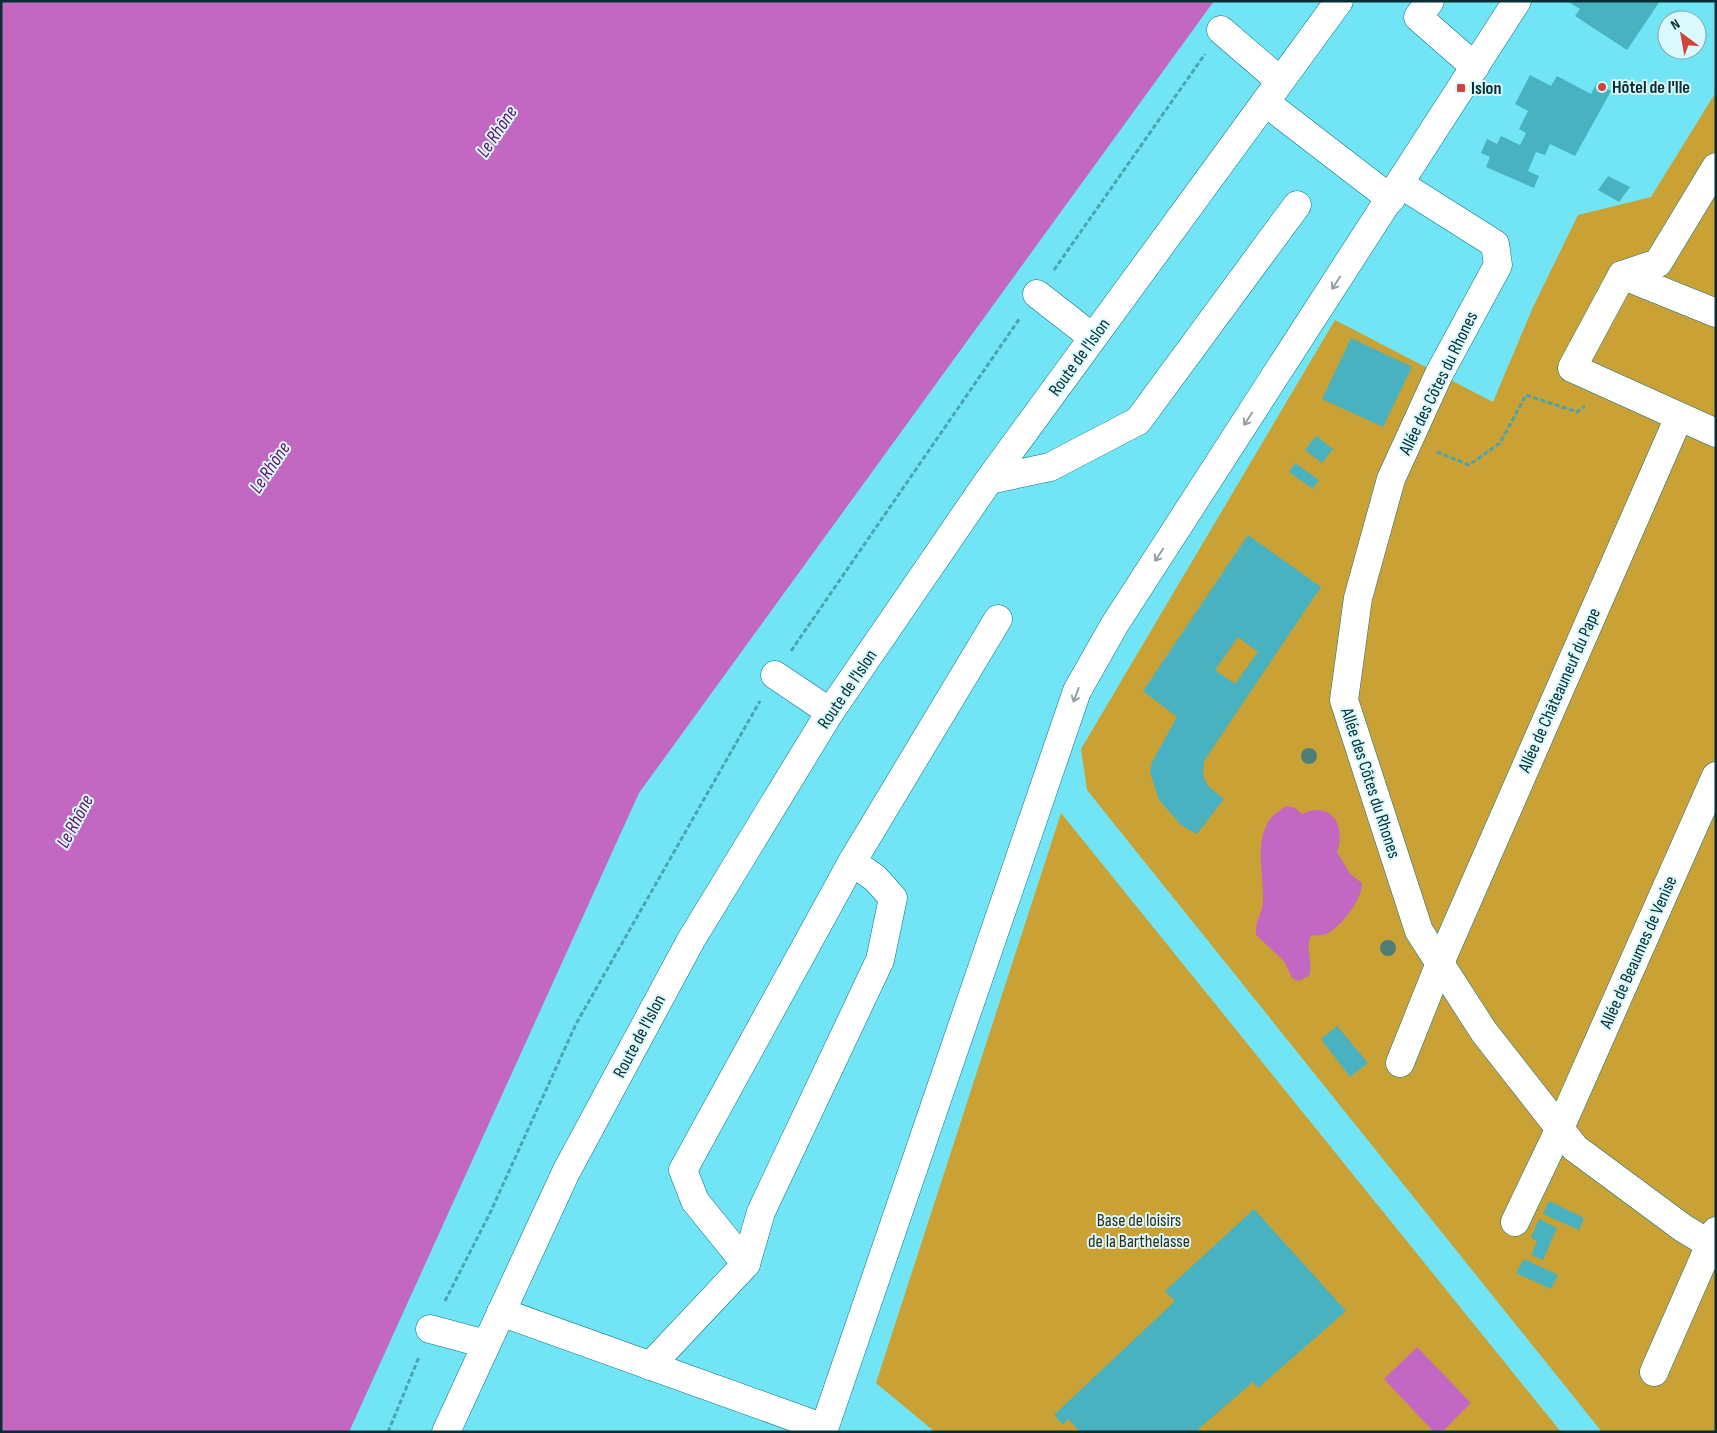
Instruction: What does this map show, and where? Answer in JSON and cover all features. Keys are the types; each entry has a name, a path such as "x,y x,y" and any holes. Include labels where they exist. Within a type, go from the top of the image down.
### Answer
{"street":[{"name":"Route de l'Islon","path":"446,1432 566,1172 691,940 830,712 989,480 1339,1"},
{"path":"1430,1 1418,18 1475,67"},
{"path":"501,1312 823,1430 1077,691 1115,624 1363,242 1516,1"},
{"name":"Allée des Côtes du Rhones","path":"1221,30 1272,92 1395,192 1495,244 1498,265 1439,374 1391,479 1358,598 1344,700 1419,930 1484,1032 1575,1148 1683,1228 1714,1242"},
{"path":"1716,167 1658,263 1622,275 1572,368 1716,433"},
{"path":"989,480 1050,467 1138,421 1297,205"},
{"path":"1622,275 1716,313"},
{"path":"1037,294 1092,338"},
{"name":"Allée de Châteauneuf du Pape","path":"1400,1063 1440,963 1679,417"},
{"path":"746,1264 695,1201 683,1170 852,862 998,619"},
{"path":"775,675 830,712"},
{"name":"Allée de Beaumes de Venise","path":"1515,1222 1560,1128 1716,776"},
{"path":"650,1366 746,1264 761,1212 880,960 893,898 876,878 852,862"},
{"path":"1654,1372 1714,1242"},
{"path":"430,1329 486,1344"}],"path":[{"path":"1409,441 1469,466 1500,443 1526,395 1577,412 1613,386"}],"green space":[{"path":"1716,92 1716,1432 1602,1432 1087,790 1081,749 1335,320 1493,402 1533,307 1578,215 1651,197"},
{"name":"Base de loisirs de la Barthelasse","path":"1061,813 1561,1432 935,1432 876,1383"}],"water":[{"name":"Le Rhône","path":"1,1 1214,1 639,793 349,1432 1,1432"},
{"path":"1286,806 1295,808 1302,814 1321,810 1334,818 1340,833 1337,852 1351,875 1362,883 1355,904 1338,926 1326,934 1310,937 1309,976 1298,981 1292,978 1284,961 1256,935 1263,902 1262,837 1271,818"},
{"path":"1417,1347 1471,1403 1442,1432 1434,1432 1384,1379"}],"building":[{"path":"1567,1 1660,1 1627,50 1575,16 1580,9"},
{"path":"1530,75 1551,86 1557,76 1591,94 1597,82 1611,91 1575,156 1550,144 1545,155 1536,152 1528,171 1539,176 1534,188 1486,167 1490,157 1481,153 1487,139 1497,144 1501,136 1520,145 1526,133 1519,129 1528,111 1515,104"},
{"path":"1608,176 1630,187 1619,202 1598,190"},
{"path":"1351,338 1412,367 1383,427 1322,399"},
{"path":"1316,436 1333,449 1322,463 1305,450"},
{"path":"1295,463 1319,480 1313,489 1289,472"},
{"path":"1248,535 1321,587 1204,761 1203,776 1208,786 1224,799 1197,834 1181,825 1159,800 1150,772 1152,762 1177,717 1143,691","holes":["1238,637 1258,652 1235,684 1215,670"]},
{"path":"1337,1026 1368,1063 1350,1077 1321,1039"},
{"path":"1549,1201 1584,1218 1579,1230 1543,1214"},
{"path":"1254,1209 1346,1311 1258,1388 1253,1382 1195,1432 1080,1432 1068,1419 1063,1425 1054,1415 1175,1301 1165,1291"},
{"path":"1539,1219 1557,1228 1543,1260 1531,1255 1537,1241 1531,1238"},
{"path":"1524,1259 1558,1275 1551,1289 1516,1273"}],"place":[{"name":"Hôtel de l'Ile","path":"1602,87"},
{"name":"Islon","path":"1461,88"}]}
